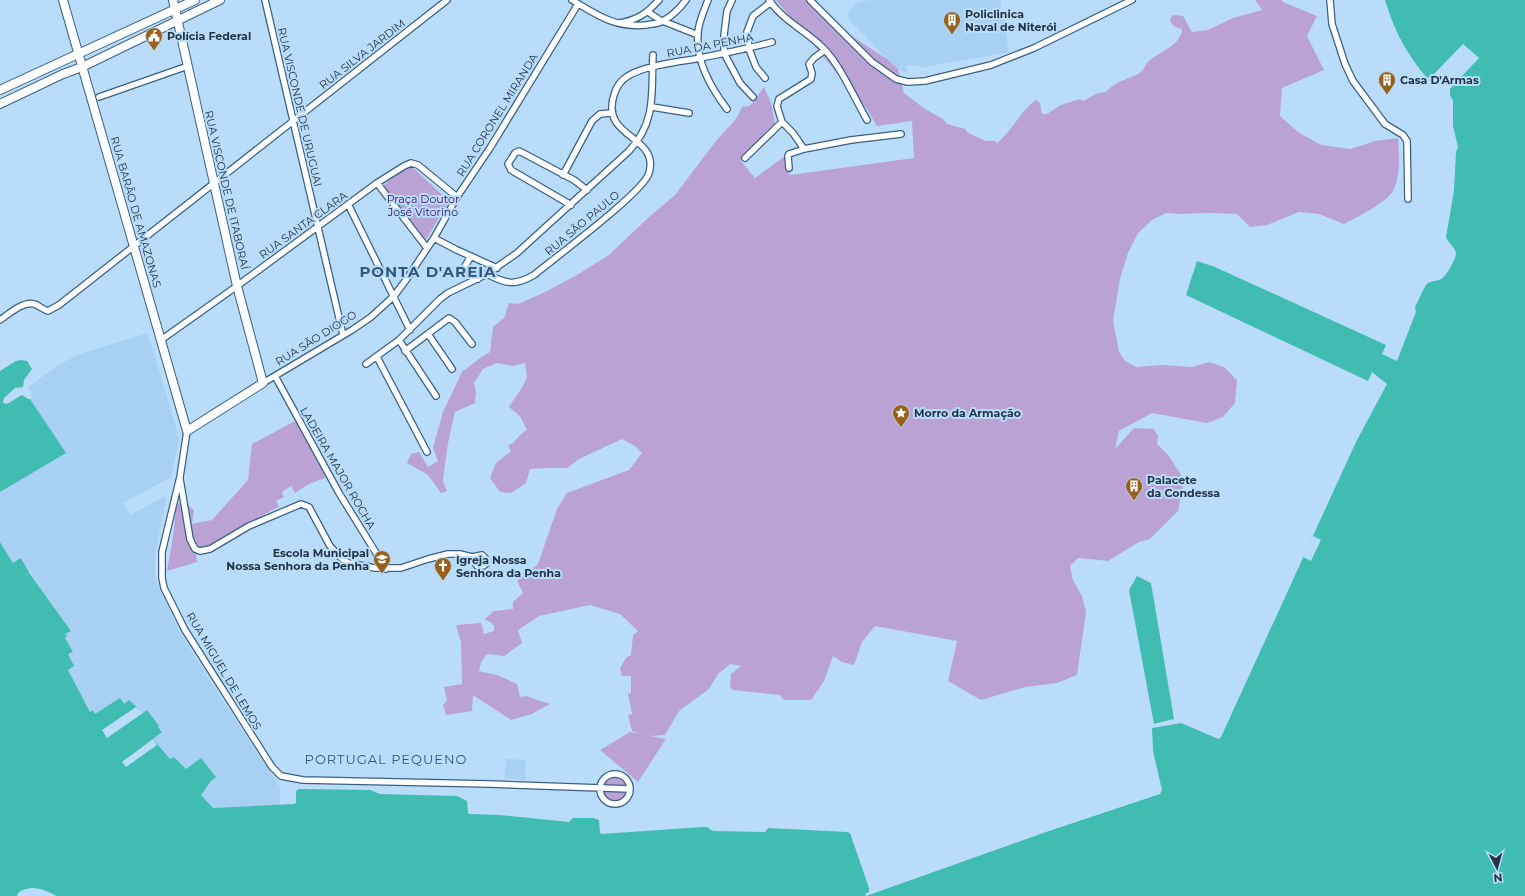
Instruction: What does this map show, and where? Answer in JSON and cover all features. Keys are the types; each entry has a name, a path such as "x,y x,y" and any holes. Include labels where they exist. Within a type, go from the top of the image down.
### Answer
{"street":[{"name":"RUA BARÃO DE AMAZONAS","path":"63,0 187,431"},
{"name":"RUA VISCONDE DE ITABORAÍ","path":"173,0 214,184 263,383"},
{"path":"0,90 194,0"},
{"path":"0,104 63,74 82,67 220,0"},
{"name":"RUA VISCONDE DE URUGUAI","path":"265,0 343,335"},
{"name":"RUA SILVA JARDIM","path":"0,320 19,308 29,304 39,306 50,311 134,247 447,0"},
{"path":"572,0 596,14 617,23 637,26 663,21 674,13 686,0"},
{"path":"617,23 632,20 648,12 659,0"},
{"path":"708,0 699,26 698,35 701,58 712,89 727,109"},
{"path":"732,0 727,11 724,35 724,52 740,83 753,97"},
{"path":"810,0 872,62 896,79 908,82 925,81 991,65 1034,48 1132,0"},
{"path":"1330,0 1332,24 1345,64 1353,81 1385,124 1401,134 1407,141 1408,199"},
{"path":"765,78 756,67 749,49 747,32 753,16 770,1 782,15 811,36 834,61 867,120"},
{"name":"RUA CORONEL MIRANDA","path":"434,238 457,197 490,148 578,4"},
{"path":"648,12 663,21 698,35"},
{"name":"RUA DA PENHA","path":"612,113 614,94 620,83 627,76 652,68 724,52 749,49 772,42"},
{"path":"804,149 793,133 782,122 777,106 779,99 811,79 812,73 809,64 810,61 825,50"},
{"path":"366,364 399,340 440,299 448,293 497,268 527,244 620,161 638,142 652,107 653,55"},
{"path":"99,97 188,66"},
{"path":"652,107 689,113"},
{"path":"563,175 592,121 600,114 612,113 620,128 627,135 638,142"},
{"path":"744,158 782,122"},
{"path":"789,168 789,154 804,149 851,140 901,134"},
{"name":"RUA SÃO PAULO","path":"487,274 504,282 512,283 523,281 534,275 642,186 648,176 651,160 648,152 638,142"},
{"path":"571,205 511,170 508,164 515,153 519,151 574,180 587,190"},
{"name":"RUA SANTA CLARA","path":"161,340 238,286 377,183 404,166 412,163 418,165 426,170 457,197"},
{"path":"377,183 427,248"},
{"path":"348,204 410,330"},
{"path":"434,238 497,268"},
{"name":"RUA SÃO DIOGO","path":"187,431 371,317 394,296 434,238"},
{"path":"471,256 465,266 467,270 478,279"},
{"path":"404,351 446,319 451,319 472,344"},
{"path":"428,334 452,369"},
{"path":"399,340 404,351 436,396"},
{"path":"377,357 427,452"},
{"name":"LADEIRA MAJOR ROCHA","path":"275,376 339,493 386,569"},
{"name":"RUA MIGUEL DE LEMOS","path":"187,431 180,477 162,552 162,578 164,588 185,630 272,767 281,776 303,780 630,789"},
{"path":"180,477 190,539 195,549 200,551 210,549 249,526 301,504 309,507 330,546 348,563 363,567 386,569 401,568 448,554 469,556"},
{"path":"616,774 624,777 630,784 627,798 618,803 608,802 604,798 600,789 603,780 607,776 616,774"}],"shaded area":[{"path":"870,0 1000,0 1009,52 920,68 919,66 907,65 907,73 898,69 887,59 851,22 847,15 856,3"},
{"path":"1385,0 1525,0 1525,896 866,896 1049,831 1160,794 1162,790 1153,751 1152,728 1181,723 1216,738 1219,739 1221,737 1356,442 1387,384 1372,372 1368,381 1186,295 1197,261 1215,267 1386,345 1382,354 1397,361 1416,312 1415,307 1426,285 1429,282 1443,278 1456,256 1453,247 1446,237 1454,191 1456,152 1458,147 1453,126 1453,100 1450,96 1450,89 1479,58 1463,44 1432,76 1427,78 1413,60 1402,42"},
{"path":"147,333 179,442 171,477 123,503 130,515 167,495 155,555 155,575 158,586 181,634 217,692 280,787 280,805 213,808 201,795 211,781 201,758 186,769 165,754 122,762 162,732 143,713 124,704 95,714 90,712 67,670 68,654 72,651 65,638 65,634 71,630 35,580 22,558 13,563 0,542 0,492 65,453 30,399 33,397 28,387 56,367 77,355"},
{"path":"16,361 27,361 32,369 24,380 23,387 15,388 4,398 3,403 7,404 22,395 30,399 66,453 0,492 0,371"},
{"path":"0,542 13,563 21,558 30,574 71,631 65,634 67,636 65,638 73,652 68,654 74,666 68,670 90,712 93,710 95,714 120,698 124,704 129,700 143,713 147,710 162,732 153,739 170,759 174,757 186,769 201,758 216,777 211,781 201,795 213,808 294,804 296,803 296,791 299,789 370,790 380,794 457,796 467,801 468,813 470,814 500,815 569,822 573,818 594,818 599,820 600,833 602,834 702,827 707,827 713,831 765,832 768,828 847,832 850,833 869,888 869,892 865,894 866,896 57,896 42,890 30,888 19,892 17,896 0,896"},
{"path":"1137,576 1151,583 1174,719 1154,724 1129,590"},
{"path":"506,759 526,760 525,780 504,778"}],"green space":[{"path":"776,0 809,0 833,24 887,59 898,69 904,93 925,109 943,119 947,124 965,129 968,133 986,141 995,141 997,143 1003,138 1030,104 1036,100 1040,103 1042,114 1047,114 1061,105 1080,99 1083,101 1098,93 1106,92 1119,82 1141,72 1152,58 1168,48 1178,40 1181,35 1182,29 1177,28 1171,23 1170,18 1174,15 1183,16 1192,32 1208,30 1233,18 1262,10 1255,0 1282,0 1283,2 1317,16 1307,36 1324,70 1282,88 1280,116 1298,132 1321,145 1351,149 1375,141 1398,138 1399,165 1396,185 1389,196 1384,200 1344,224 1319,214 1299,212 1267,225 1250,227 1237,214 1166,213 1152,220 1138,233 1128,253 1120,279 1113,321 1119,352 1125,361 1136,367 1163,365 1192,367 1209,362 1224,367 1237,380 1235,403 1223,417 1207,423 1152,413 1119,431 1115,449 1134,428 1154,429 1158,436 1157,444 1169,456 1184,480 1178,511 1150,539 1139,542 1108,561 1078,558 1070,566 1073,580 1082,596 1086,612 1077,675 1057,683 1025,687 981,700 948,681 957,641 875,626 862,642 854,665 842,662 833,656 824,681 811,700 784,700 780,695 732,690 730,686 731,674 741,666 730,664 718,674 709,689 679,711 665,735 650,736 666,739 638,782 600,750 630,732 640,734 632,731 628,715 632,714 628,694 631,693 631,676 622,676 620,668 626,658 631,655 633,635 638,631 620,614 590,605 539,616 518,630 522,643 504,656 487,654 481,662 479,671 497,675 517,684 520,697 526,696 550,704 532,714 511,720 473,695 472,711 446,715 443,705 447,701 444,687 462,684 461,642 456,625 481,623 484,634 494,631 494,625 485,619 494,611 513,609 513,602 523,593 517,581 538,564 557,509 567,493 629,470 642,453 635,446 622,439 579,459 567,468 530,469 526,483 511,493 500,492 490,478 496,463 511,451 508,446 527,430 520,416 509,407 523,386 527,377 525,363 513,366 497,363 483,369 474,383 476,392 475,403 455,412 448,443 443,481 447,491 441,493 428,475 407,463 411,454 419,452 428,467 438,461 433,448 443,412 462,372 490,352 493,327 504,318 509,303 518,304 543,293 577,275 609,255 649,217 675,195 716,141 736,119 742,107 750,106 764,87 771,103 775,123 740,160 755,178 785,156 790,175 914,158 912,121 877,126 867,109"},
{"name":"Praça Doutor José Vitorino","path":"409,164 449,201 426,240 383,186"},
{"path":"299,419 330,476 309,484 295,493 291,486 282,492 284,497 276,501 279,507 222,541 201,548 194,542 191,533 189,545 196,551 197,562 167,571 176,508 181,500 194,510 192,524 212,520 248,480 252,444"},
{"path":"613,776 624,779 629,788 602,787 605,780"},
{"path":"602,790 629,790 627,796 623,799 612,802 605,797"}],"pier":[{"path":"1313,536 1321,540 1311,561 1303,557"},
{"path":"136,707 143,713 107,738 102,730"},
{"path":"153,739 157,745 126,767 122,762"}],"place":[{"name":"Policlinica Naval de Niterói","path":"952,35"},
{"name":"Polícia Federal","path":"154,51"},
{"name":"Casa D'Armas","path":"1387,95"},
{"name":"Morro da Armação","path":"901,428"},
{"name":"Palacete da Condessa","path":"1134,501"},
{"name":"Escola Municipal Nossa Senhora da Penha","path":"382,574"},
{"name":"Igreja Nossa Senhora da Penha","path":"443,581"}],"district":[{"name":"PONTA D'AREIA","path":"428,271"},
{"name":"PORTUGAL PEQUENO","path":"386,759"}]}
